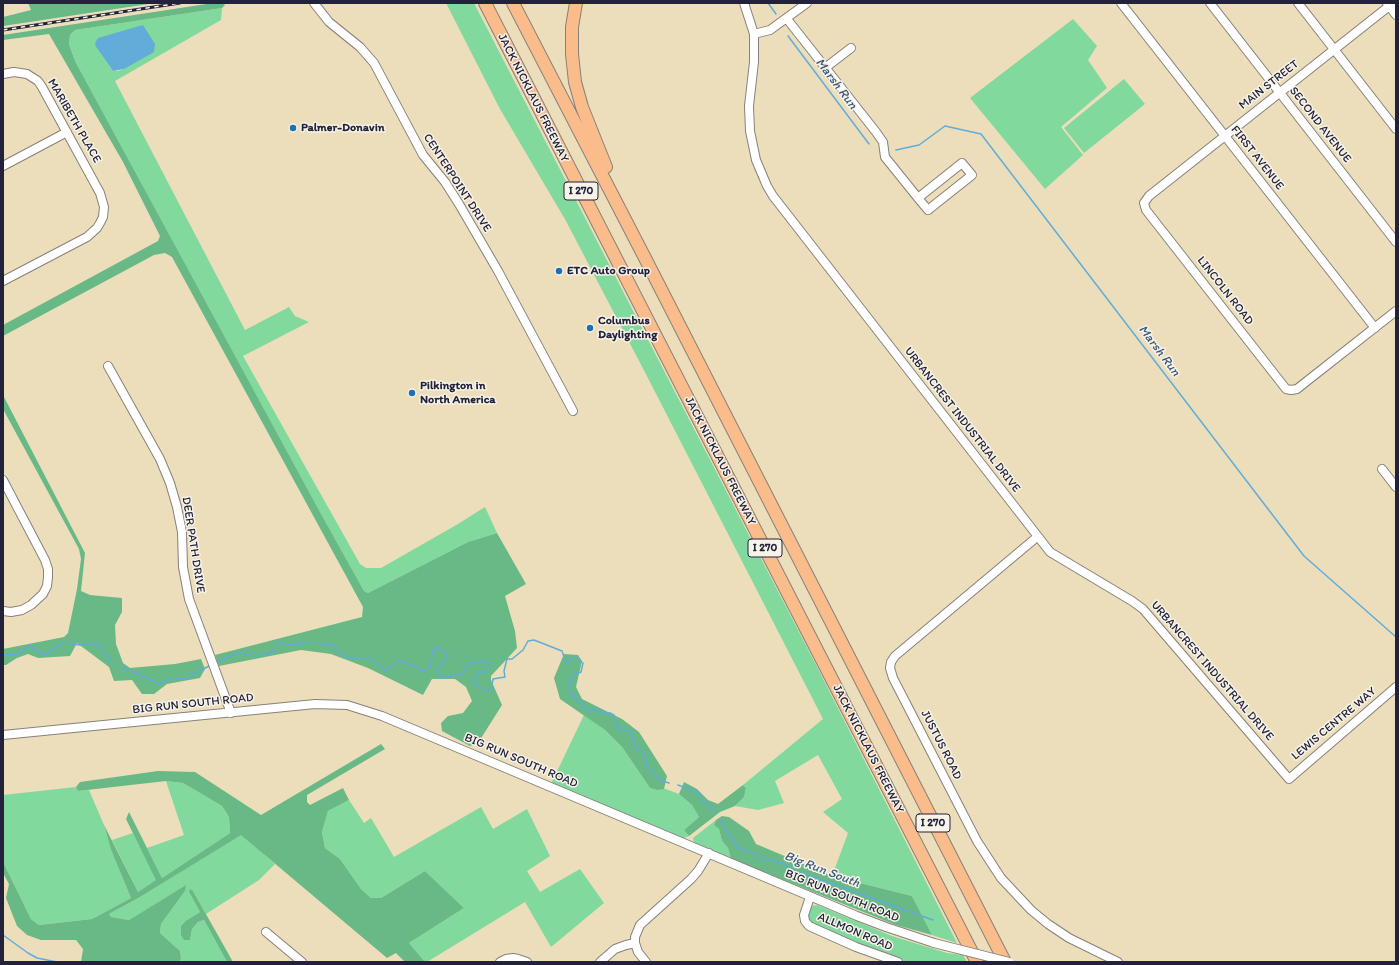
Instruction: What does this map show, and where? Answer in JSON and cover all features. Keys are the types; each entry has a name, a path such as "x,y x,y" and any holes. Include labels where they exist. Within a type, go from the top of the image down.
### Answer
{"highway":[{"name":"JACK NICKLAUS FREEWAY","path":"485,3 977,962"},
{"name":"JACK NICKLAUS FREEWAY","path":"513,3 1005,962"},
{"path":"576,3 572,27 572,54 577,88 582,107 597,146 646,260"}],"street":[{"name":"CENTERPOINT DRIVE","path":"314,3 329,22 360,47 374,63 423,155 445,182 456,199 498,271 573,411"},
{"name":"URBANCREST INDUSTRIAL DRIVE","path":"744,3 754,34 754,62 749,106 750,131 756,160 773,196 1050,552 1056,557 1132,600 1143,609 1288,779"},
{"path":"754,34 770,30 807,3"},
{"name":"FIRST AVENUE","path":"1121,3 1375,328"},
{"name":"SECOND AVENUE","path":"1210,3 1396,242"},
{"path":"1298,3 1396,129"},
{"path":"1390,4 1396,15"},
{"name":"MAIN STREET","path":"1144,203 1149,196 1390,4"},
{"path":"787,19 876,132 883,142 885,157 918,198 928,210 972,175 962,163 918,198"},
{"path":"825,68 851,48"},
{"name":"MARIBETH PLACE","path":"3,74 20,72 27,74 38,81 50,100 100,193 104,207 103,217 100,223 88,237 3,281"},
{"path":"3,166 67,132"},
{"name":"LINCOLN ROAD","path":"1144,203 1146,210 1286,389 1297,389 1375,328"},
{"path":"1375,328 1396,311"},
{"name":"DEER PATH DRIVE","path":"108,366 160,459 170,483 182,532 183,567 189,599 231,712"},
{"path":"1382,469 1396,487"},
{"path":"3,480 45,560 48,569 48,582 43,594 31,605 22,610 11,612 3,611"},
{"name":"JUSTUS ROAD","path":"1037,537 895,656 891,662 890,668 893,678 978,841 1001,878 1048,924 1069,938 1118,962"},
{"name":"LEWIS CENTRE WAY","path":"1288,779 1396,687"},
{"name":"BIG RUN SOUTH ROAD","path":"3,736 315,704 347,705 382,716 810,897 886,927 934,943 1009,962"},
{"path":"646,962 638,952 635,943 635,937 640,925 691,879 698,871 709,853"},
{"name":"ALLMON ROAD","path":"810,897 804,915 808,926 856,947 898,962"},
{"path":"266,932 302,962"},
{"path":"600,962 615,949 635,943"},
{"path":"500,962 513,958 527,962"}],"green space":[{"path":"28,3 155,3 3,26 3,17 31,10"},
{"path":"213,3 223,3 225,5 222,8 75,30 70,35 69,44 75,61 364,591 368,593 468,542 497,533 526,584 505,596 515,631 517,648 491,676 491,680 502,705 478,743 470,746 442,731 441,723 448,716 463,713 472,701 466,687 455,679 432,679 423,695 368,668 331,654 301,650 219,666 215,655 362,617 363,607 172,257 165,253 154,255 3,336 3,325 158,241 160,236 123,162 49,34 3,40 3,35"},
{"path":"446,3 474,3 814,661 957,943 932,935 912,896 832,876 848,833 823,812 842,799 818,755 775,781 784,803 758,810 735,806 744,797 746,788 743,785 823,719 566,221 500,109"},
{"path":"222,8 221,20 115,81 245,330 289,307 295,316 309,322 243,356 360,564 366,568 381,568 485,507 497,533 468,542 368,593 364,591 75,61 69,44 70,35 75,30","holes":["96,47 124,69 113,71"]},
{"path":"1073,19 1097,46 1088,60 1107,88 1061,127 1083,155 1045,189 970,98"},
{"path":"1124,79 1145,104 1084,153 1064,128"},
{"path":"3,395 85,553 81,591 90,595 122,598 122,612 115,625 116,644 123,663 130,668 175,664 201,659 205,669 200,678 167,684 154,694 142,694 132,680 114,681 109,667 77,643 70,656 38,658 28,654 17,658 6,665 3,665 3,649 64,637 68,633 77,589 81,559 79,549 3,409"},
{"path":"564,654 578,655 582,661 576,687 582,699 622,719 639,732 667,776 664,789 657,790 650,788 622,747 605,730 560,699 554,678"},
{"path":"584,715 605,730 622,747 650,788 657,790 663,788 679,794 692,805 699,817 684,830 689,836 682,839 551,784"},
{"path":"381,744 385,749 307,795 307,802 310,805 343,788 349,800 328,811 322,832 325,848 340,859 361,889 371,898 381,898 425,871 464,908 409,943 425,962 405,962 396,953 387,958 241,835 140,897 109,914 111,917 129,920 186,885 185,891 161,924 160,933 180,951 180,962 81,962 83,949 76,940 41,940 27,935 17,926 6,898 9,884 3,873 3,862 31,919 39,925 92,919 131,898 111,850 104,825 138,892 156,880 126,819 129,812 162,878 230,833 229,817 222,806 183,783 166,781 78,791 76,787 80,782 158,771 195,772 261,815"},
{"path":"166,781 183,783 222,806 229,817 230,833 162,878 147,848 184,835"},
{"path":"684,782 697,789 708,800 718,804 743,785 746,788 744,797 735,806 720,812 689,836 684,830 699,817 692,805 679,794"},
{"path":"76,787 78,791 89,790 104,825 111,850 131,898 92,919 39,925 31,919 3,862 3,795"},
{"path":"349,800 364,823 371,818 394,857 481,807 493,829 527,809 550,856 527,871 540,892 580,869 604,903 551,947 525,902 425,962 409,943 464,908 425,871 381,898 371,898 361,889 340,859 325,848 322,832 328,811"},
{"path":"722,816 729,817 749,831 756,844 832,876 912,896 932,935 896,925 731,859 728,848 722,841 719,829 714,825 716,820"},
{"path":"716,820 714,825 719,829 722,841 728,848 731,859 694,843 693,838"},
{"path":"133,833 157,880 138,892 112,840"},
{"path":"241,834 275,864 259,880 206,914 193,891 189,892 200,912 187,920 190,940 192,929 198,922 204,920 227,962 180,962 180,951 160,933 161,924 185,891 185,886 129,920 111,917 109,914 140,897"},
{"path":"190,889 193,891 233,962 227,962 204,920 198,922 192,929 190,940 184,940 181,935 181,926 187,920 200,912 189,892"},
{"path":"817,905 892,936 947,953 963,955 967,962 906,962 875,952 812,925 806,917 808,909 811,906"}],"water":[{"path":"143,25 155,44 154,52 124,69 113,71 96,47 95,43 98,38"}],"waterway":[{"name":"Marsh Run","path":"768,3 776,14"},
{"name":"Marsh Run","path":"788,36 869,144"},
{"name":"Marsh Run","path":"896,150 919,145 945,126 981,134 1304,556 1396,637"},
{"name":"Big Run South","path":"217,662 239,652 253,656 271,654 280,642 290,645 303,643 331,644 346,658 370,658 386,671 399,660 425,671 430,665 433,650 439,648 448,656 437,670 440,678 462,674 470,663 488,661 487,672 479,672 473,682 485,691 491,690 493,679 505,677 504,671 507,659 512,659 523,650 528,641 534,640 562,651 565,660 568,663 574,657 583,663 581,672 571,676 569,694 578,699 588,712 597,708 601,713 610,713 614,715 617,728 630,731 636,749 645,753 647,765 659,780 669,783"},
{"name":"Big Run South","path":"3,655 17,654 30,646 44,655 63,643 81,645 98,643 113,663"},
{"name":"Big Run South","path":"122,667 159,684 169,679 186,678 209,666"},
{"name":"Big Run South","path":"678,785 699,793 703,801 715,812"},
{"name":"Big Run South","path":"720,820 739,849 749,851 762,860 773,860 786,865 793,870 933,920"},
{"path":"3,935 37,958 57,962"}],"railway":[{"path":"3,30 180,3"}],"place":[{"name":"Palmer-Donavin","path":"293,128"},
{"name":"ETC Auto Group","path":"559,271"},
{"name":"Columbus Daylighting","path":"590,328"},
{"name":"Pilkington in North America","path":"412,393"}]}
